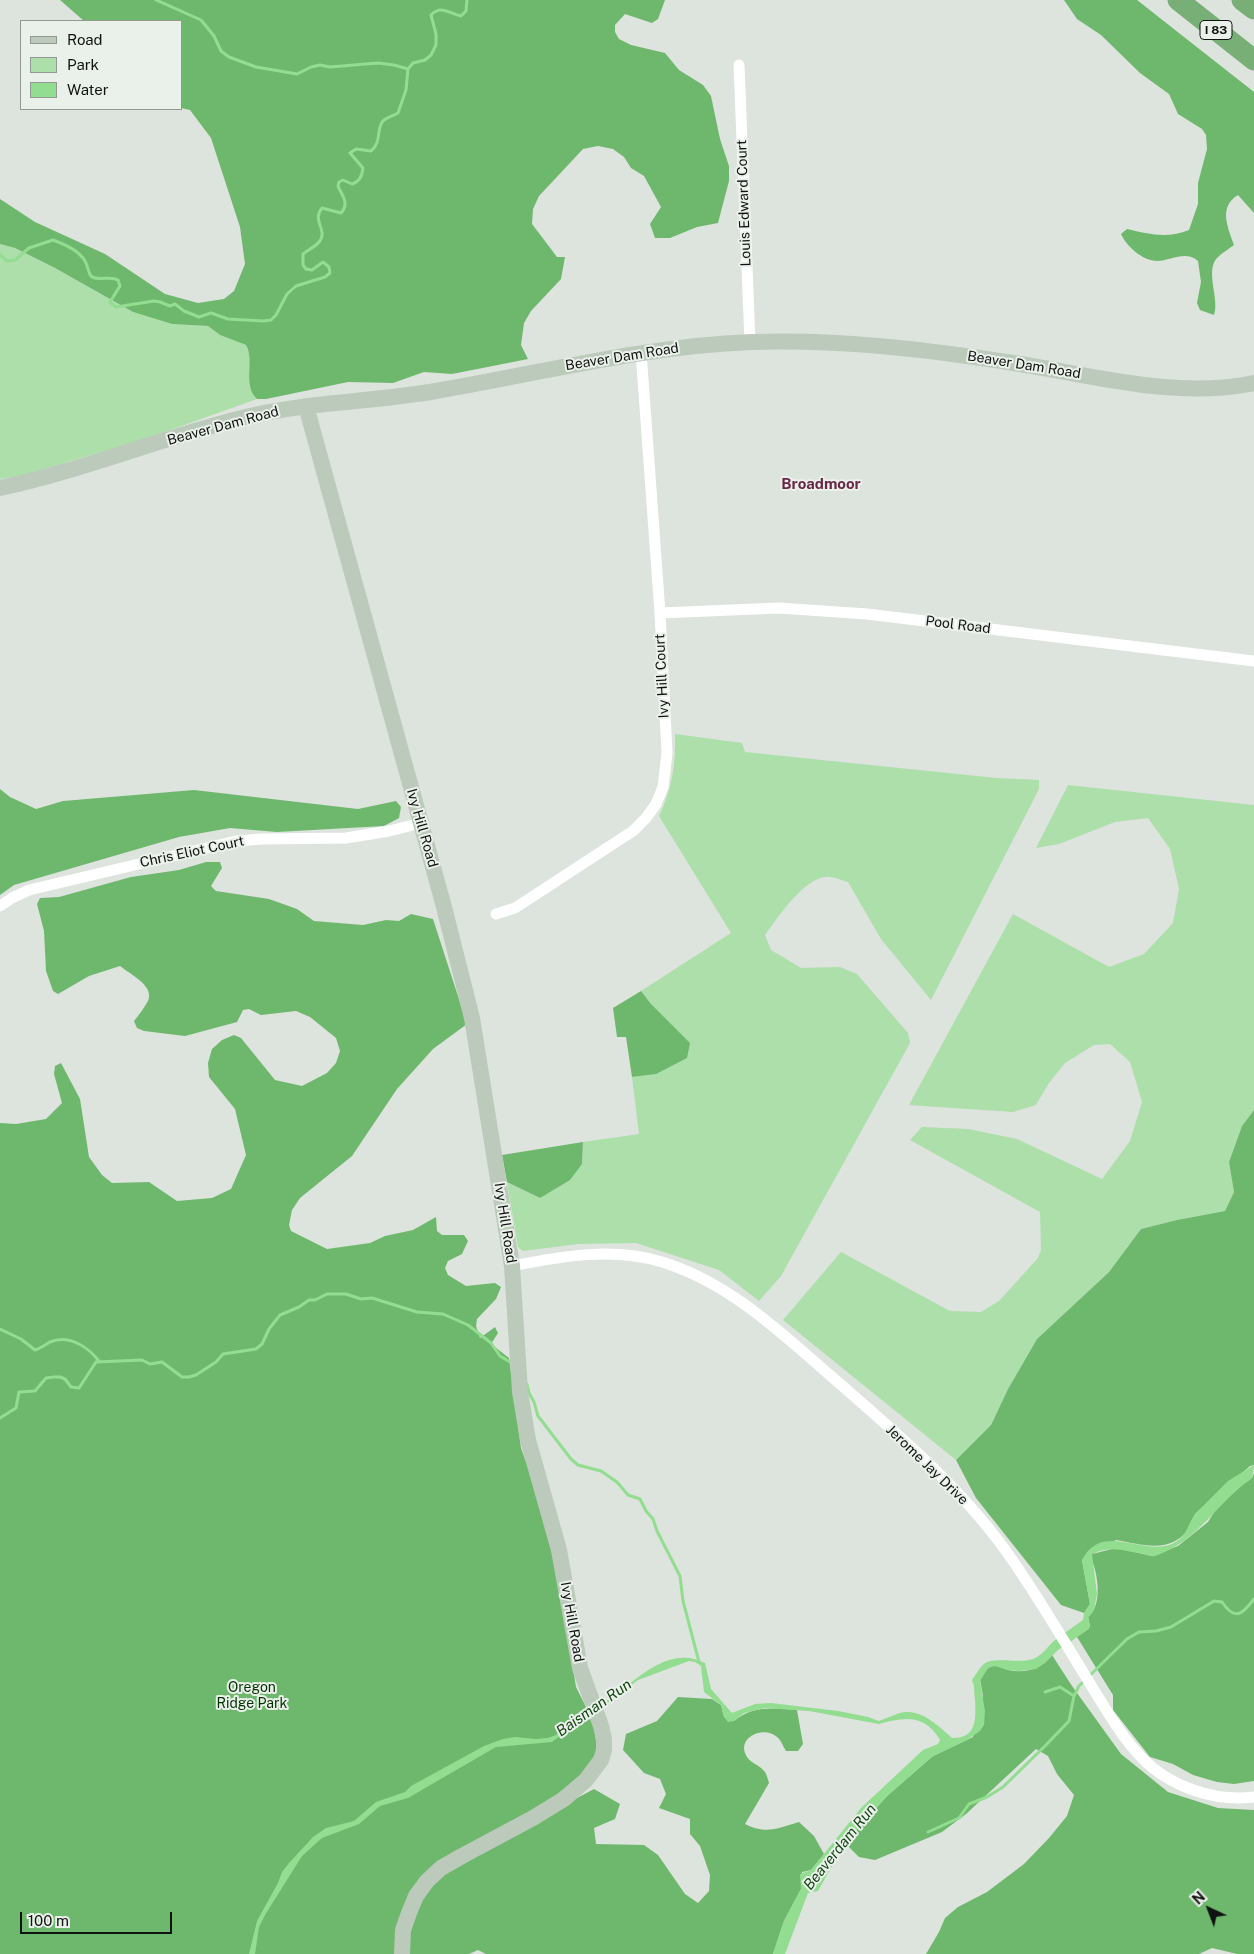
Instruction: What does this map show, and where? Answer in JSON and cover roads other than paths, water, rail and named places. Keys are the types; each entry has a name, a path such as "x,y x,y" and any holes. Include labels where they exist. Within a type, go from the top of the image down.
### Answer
{"highway":[{"name":"I 83","path":"1178,0 1254,60"},
{"path":"1242,0 1254,9"}],"street":[{"name":"Louis Edward Court","path":"739,65 750,342"},
{"name":"Beaver Dam Road","path":"0,488 63,472 246,417 306,406 378,400 435,391 642,352 750,342 835,342 942,352 1154,386 1215,389 1254,383"},
{"name":"Ivy Hill Court","path":"496,914 515,908 633,831 656,804 663,787 667,753 660,613 642,352"},
{"name":"Ivy Hill Road","path":"306,406 449,924 472,1018 512,1266 520,1392 528,1440 558,1550 580,1668 604,1739 604,1750 601,1760 586,1780 564,1799 441,1868 427,1881 416,1896 408,1913 403,1930 402,1954"},
{"name":"Pool Road","path":"660,613 779,608 858,613 1254,661"},
{"name":"Chris Eliot Court","path":"0,906 29,890 204,847 236,841 262,839 346,838 389,831 420,823"},
{"name":"Jerome Jay Drive","path":"512,1266 579,1254 632,1256 660,1261 688,1270 736,1297 777,1329 908,1444 970,1506 1013,1561 1100,1700 1143,1760 1179,1784 1202,1793 1221,1797 1254,1797"}],"water":[{"path":"1254,1465 1252,1478 1239,1488 1196,1531 1170,1549 1154,1556 1112,1549 1092,1554 1097,1594 1094,1610 1088,1618 1089,1629 1058,1650 1036,1669 1019,1671 995,1666 988,1668 980,1681 985,1711 984,1725 980,1731 967,1740 933,1756 887,1796 845,1843 818,1891 808,1893 785,1954 773,1954 784,1921 801,1889 800,1874 811,1870 861,1808 923,1750 938,1744 940,1740 928,1726 921,1722 905,1719 879,1724 809,1711 765,1708 744,1713 734,1721 728,1722 724,1717 721,1705 704,1692 701,1666 689,1661 638,1680 552,1742 496,1747 408,1798 380,1806 359,1824 322,1838 302,1856 259,1927 255,1954 249,1954 257,1921 282,1872 313,1837 326,1828 354,1821 376,1802 405,1792 411,1786 484,1746 515,1737 536,1739 556,1735 579,1712 594,1708 609,1700 638,1677 670,1660 687,1658 705,1663 711,1689 732,1713 755,1704 771,1703 838,1711 879,1721 905,1712 927,1718 952,1738 966,1735 971,1731 975,1720 972,1680 982,1666 988,1661 994,1660 1031,1660 1042,1654 1054,1641 1083,1620 1084,1613 1090,1604 1082,1560 1090,1549 1100,1543 1111,1541 1160,1547 1172,1544 1181,1538 1196,1513 1228,1481"}],"waterway":[{"path":"156,0 201,20 214,36 221,51 229,57 256,67 297,74 320,65 330,67 378,63 408,69"},
{"path":"0,255 7,261 15,260 29,248 53,240 79,254 85,261 89,273 94,278 118,280 120,286 110,302 116,307 154,301 170,306 175,304 184,311 199,317 211,313 228,319 271,320 276,315 287,294 296,286 325,277 330,273 329,267 323,262 312,270 306,269 303,265 303,254 322,238 319,213 322,208 341,213 344,209 345,203 338,186 339,182 343,180 352,184 355,183 360,178 363,168 350,153 356,149 371,151 377,144 383,121 398,113 406,90 408,69 413,63 425,60 431,55 436,45 436,34 431,15 438,10 442,10 461,16 466,11 467,0"},
{"path":"0,1418 16,1408 19,1392 35,1391 46,1378 60,1377 65,1379 71,1387 79,1388 96,1362 142,1360 150,1364 162,1362 182,1377 196,1375 216,1362 223,1354 256,1349 262,1344 269,1329 280,1315 299,1307 309,1300 315,1300 327,1294 346,1294 361,1299 372,1298 417,1312 443,1314 468,1325 491,1343 500,1356 510,1362"},
{"path":"0,1329 21,1339 35,1350 57,1340 78,1343 99,1361"},
{"path":"527,1384 538,1416 571,1459 578,1465 601,1471 617,1482 628,1495 640,1499 646,1511 653,1519 657,1531 680,1576 683,1601 699,1662"},
{"path":"928,1832 959,1818 969,1804 987,1797 1003,1787 1069,1721 1074,1696 1079,1686 1127,1639 1139,1632 1156,1631 1171,1627 1214,1601 1222,1602 1231,1612 1238,1614 1246,1609 1254,1599"},
{"path":"1045,1692 1060,1687 1074,1696"}],"district":[{"name":"Broadmoor","path":"821,484"}],"park label":[{"name":"Oregon Ridge Park","path":"252,1696"}],"water label":[{"name":"Baisman Run","path":"594,1708"},
{"name":"Beaverdam Run","path":"840,1847"}]}
